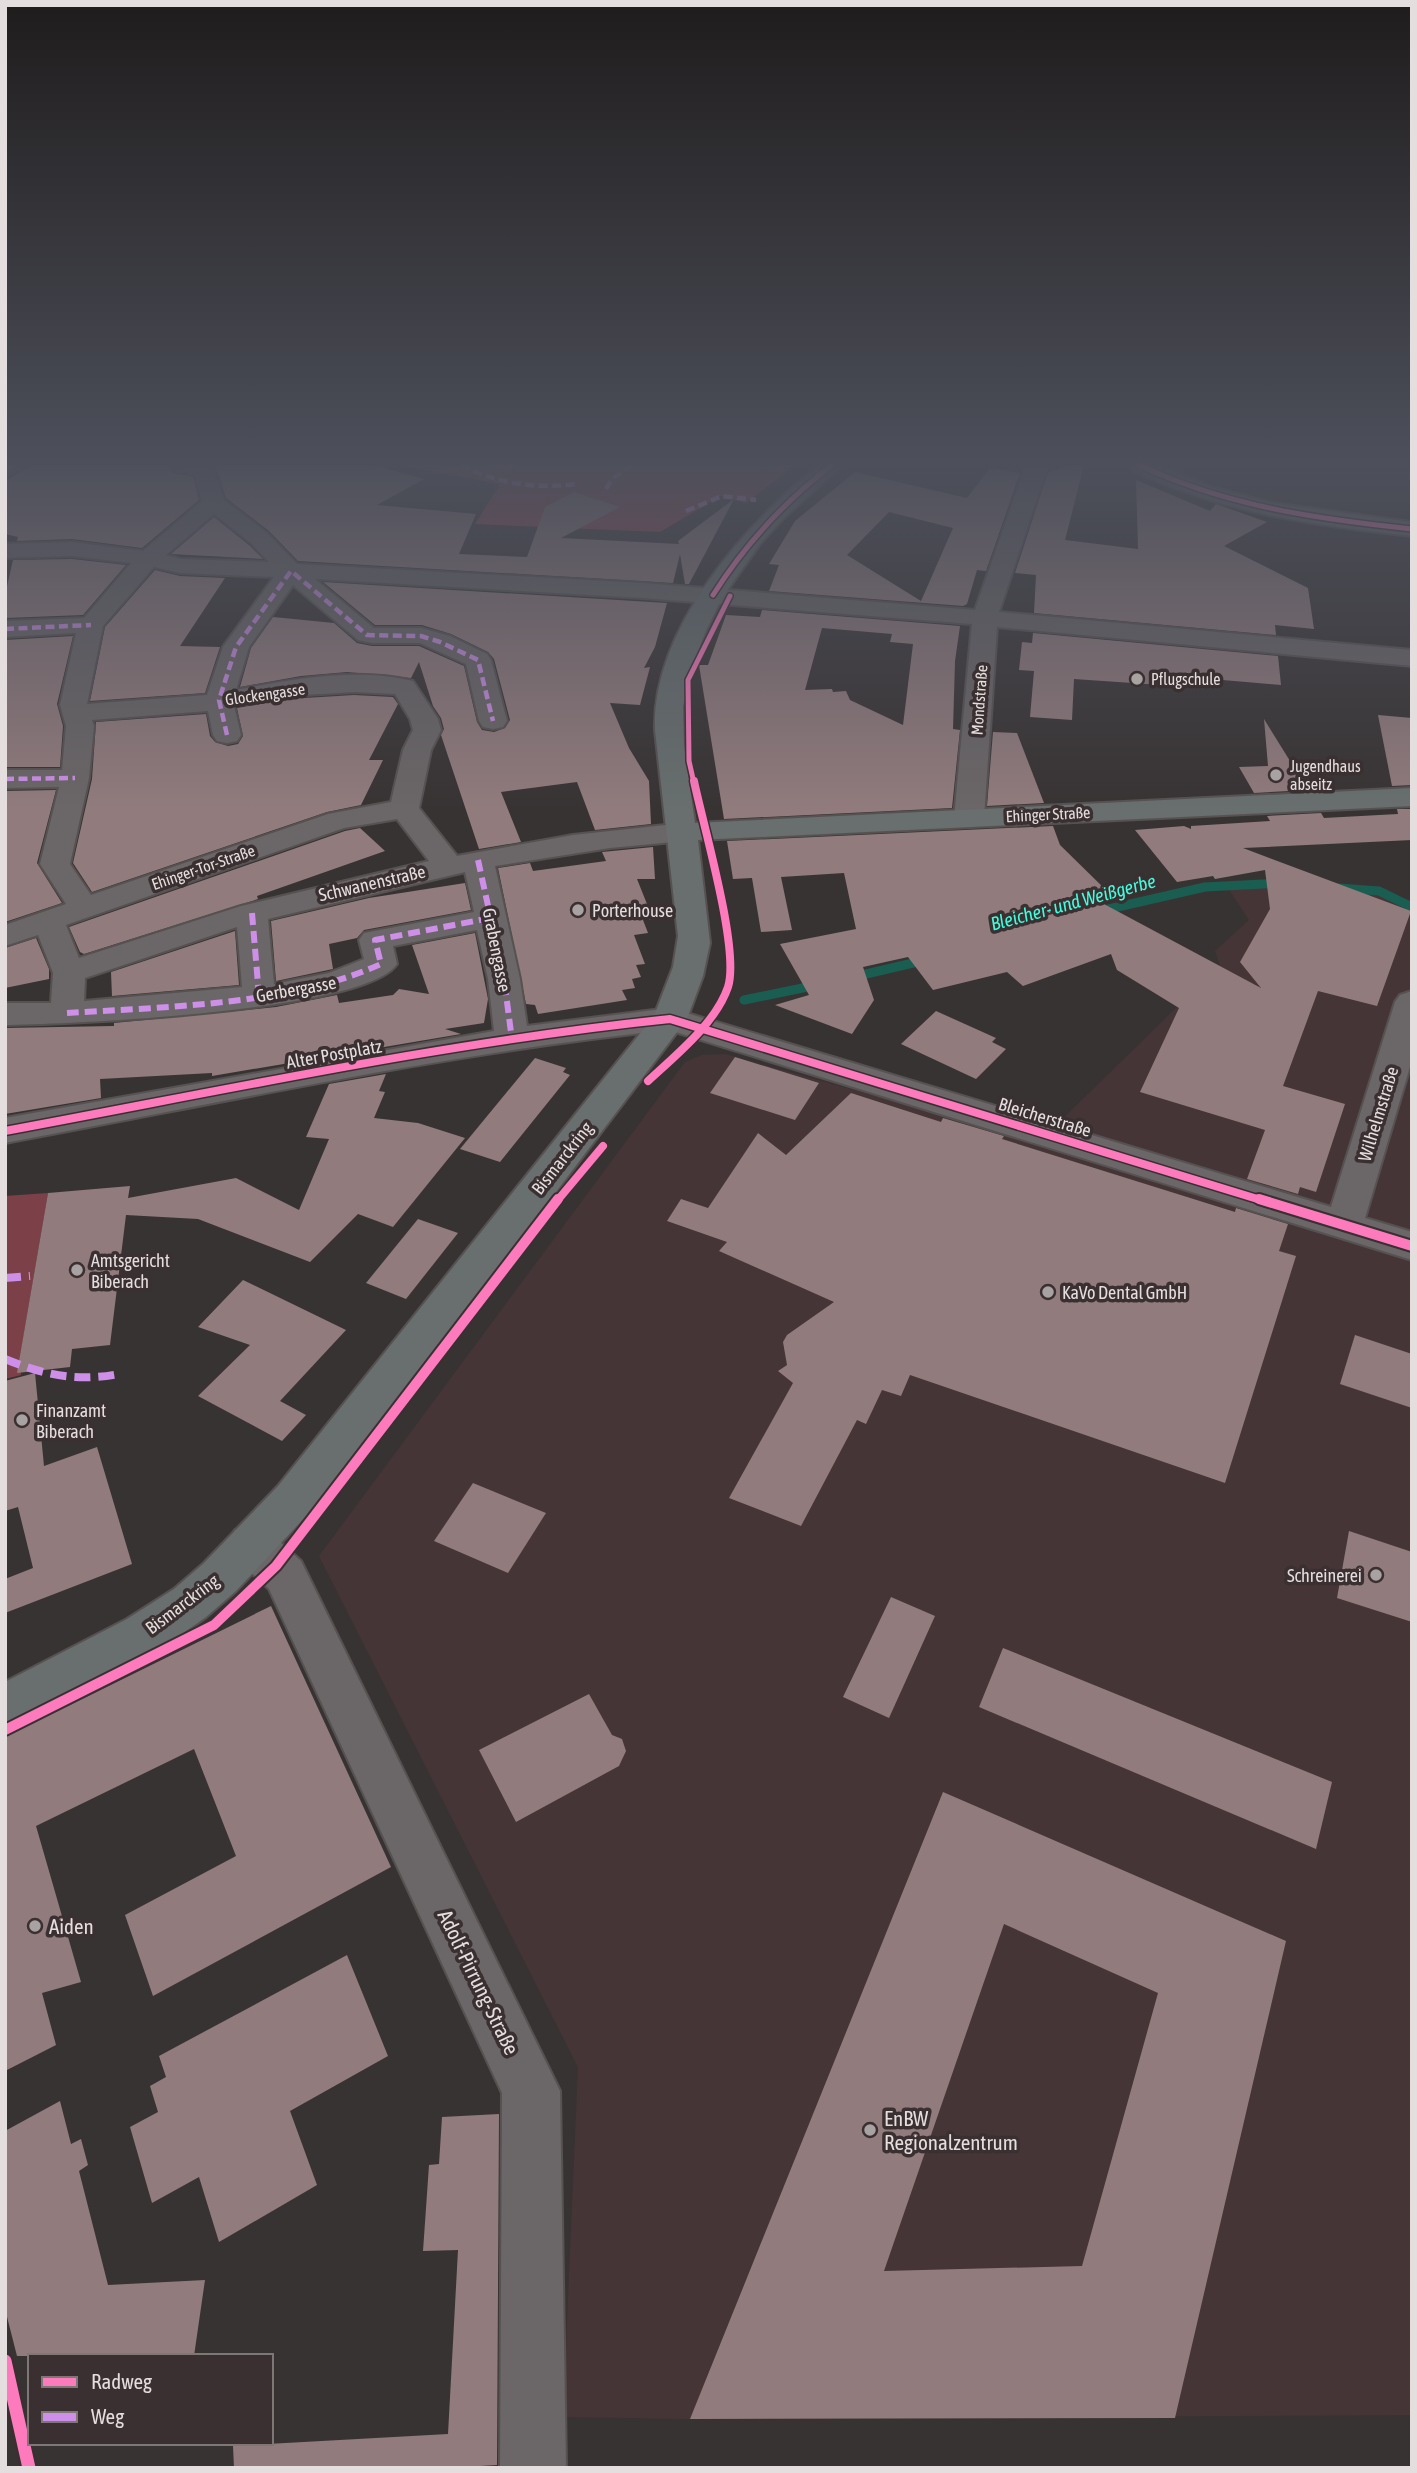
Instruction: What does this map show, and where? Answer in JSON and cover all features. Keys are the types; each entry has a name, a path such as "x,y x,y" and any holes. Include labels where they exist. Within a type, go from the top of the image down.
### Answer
{"main road":[{"name":"Bismarckring","path":"5,1707 144,1634 190,1603 220,1577 294,1499 670,1019 685,981 694,947 684,832 672,760 670,703 684,651 721,580"},
{"name":"Ehinger Straße","path":"684,832 1412,797"}],"street":[{"path":"85,909 55,864 75,778 80,726 73,705 91,625 128,580"},
{"path":"227,735 219,700 236,647 284,580"},
{"path":"302,580 367,635 382,638 400,634 438,639 478,660 494,721"},
{"path":"456,580 712,595 985,616 1412,658"},
{"name":"Mondstraße","path":"970,818 985,616 997,580"},
{"path":"5,629 91,625"},
{"path":"354,684 382,638"},
{"name":"Glockengasse","path":"77,713 203,704 288,688 354,684 404,687 424,719 427,730 417,750 404,808"},
{"path":"5,779 75,778"},
{"path":"404,808 464,863"},
{"name":"Ehinger-Tor-Straße","path":"5,936 338,820 404,808"},
{"name":"Schwanenstraße","path":"69,973 252,913 464,863 618,836 684,832"},
{"name":"Grabengasse","path":"464,863 491,918 504,979 512,1040"},
{"path":"252,913 259,996"},
{"name":"Gerbergasse","path":"67,1013 259,996 323,987 356,977 381,964 375,940 491,918"},
{"path":"5,1014 67,1013 69,973 49,922"},
{"name":"Wilhelmstraße","path":"1344,1225 1412,1002"},
{"name":"Alter Postplatz","path":"5,1131 582,1028 670,1019"},
{"name":"Bleicherstraße","path":"670,1019 1412,1246"},
{"name":"Adolf-Pirrung-Straße","path":"251,1544 285,1575 531,2091 533,2468"}],"shaded area":[{"path":"1279,883 1379,891 1412,901 1412,2415 690,2419 563,2417 578,2067 319,1556 685,1062 702,1055 725,1054 1039,1142 1220,965 1215,951 1249,920 1228,888"},
{"path":"48,1193 20,1357 21,1375 5,1379 5,1196"}],"building":[{"path":"8,580 113,580 83,615 5,618"},
{"path":"146,580 223,580 180,646 220,647 205,693 90,701 105,627"},
{"path":"629,580 674,580 673,583"},
{"path":"773,580 888,580 921,601 930,580 974,580 967,604 963,606 769,591"},
{"path":"1036,580 1293,580 1308,588 1314,629 1275,625 1276,635 1034,613"},
{"path":"323,582 667,603 655,647 644,668 650,667 640,705 610,703 629,748 649,781 651,824 595,830 577,782 501,792 521,842 479,849 441,735 444,729 441,718 433,706 419,662 411,678 347,672 301,676 240,687 251,648 273,617 334,623 357,643 372,646 419,646 464,666 477,722 482,730 494,732 505,728 510,720 494,659 488,652 451,634 422,625 375,625"},
{"path":"762,610 960,626 955,661 953,729 960,730 952,808 724,819 699,665 708,665 726,615 760,617","holes":["822,628 892,634 890,642 913,644 903,725 850,700 846,691 805,690"]},
{"name":"Pflugschule","path":"1033,633 1278,656 1281,685 1176,676 1176,686 1074,679 1072,720 1030,717 1034,671 1019,670 1022,642 1032,643"},
{"path":"73,636 57,704 63,726 60,767 5,767 5,640"},
{"path":"354,695 393,697 398,704 369,760 383,760 361,805 327,812 92,892 73,863 92,779 96,722 206,714 210,736 215,742 228,746 238,744 243,736 237,708 288,699"},
{"path":"1378,715 1412,718 1412,785 1392,786"},
{"path":"1264,719 1308,790 1254,793 1239,767 1268,766"},
{"path":"993,732 1017,733 1044,803 987,806"},
{"path":"56,790 37,863 62,903 5,922 5,791"},
{"path":"1397,809 1412,809 1412,840 1243,848 1411,911 1377,1006 1318,991 1283,1086 1345,1104 1316,1192 1300,1187 1298,1194 1247,1179 1265,1130 1140,1092 1179,1008 1117,970 1111,954 1023,986 1007,972 933,990 908,957 863,967 874,1000 852,1034 775,1005 809,995 780,944 856,929 844,873 781,877 792,930 761,932 752,878 733,879 727,841 1053,826 1060,845 1109,893 1089,896 1261,988 1240,962 1270,909 1265,870 1215,879 1213,876 1177,882 1135,830 1184,826 1191,829 1191,826 1270,821 1267,816 1321,813 1324,818 1398,814"},
{"path":"360,828 385,851 257,896 258,899 84,954 80,952 69,927 345,831"},
{"name":"Porterhouse","path":"653,847 655,879 637,879 653,919 643,920 648,933 634,935 645,964 636,965 641,977 632,979 635,988 622,990 627,1000 538,1014 535,1005 526,1004 498,868 530,863 533,871 606,861 602,852"},
{"path":"465,883 471,910 364,930 357,938 329,944 333,969 276,981 271,921 369,898"},
{"path":"235,931 239,985 112,996 111,972"},
{"path":"475,933 488,999 484,1023 445,1029 461,1034 212,1076 212,1073 100,1079 101,1098 5,1114 5,1028 114,1026 114,1023 276,1007 337,995 339,1003 393,995 399,989 429,994 412,945"},
{"path":"36,938 49,969 49,979 5,988 5,948"},
{"path":"936,1011 996,1038 992,1042 1006,1049 976,1079 901,1044"},
{"path":"735,1057 819,1083 795,1120 710,1093"},
{"path":"535,1058 566,1068 563,1072 570,1075 500,1162 460,1149"},
{"path":"386,1074 379,1091 385,1092 374,1118 418,1123 465,1138 393,1227 358,1214 310,1262 198,1219 126,1215 110,1345 72,1349 70,1367 17,1373 48,1193 130,1186 128,1198 236,1178 299,1210 329,1139 306,1137 329,1084"},
{"name":"KaVo Dental GmbH","path":"851,1093 941,1122 943,1118 1004,1136 1002,1139 1235,1212 1236,1208 1288,1224 1279,1251 1296,1256 1225,1483 910,1375 901,1396 882,1390 866,1424 857,1420 801,1526 729,1498 793,1383 778,1371 787,1365 783,1342 787,1335 834,1302 719,1251 727,1242 667,1221 681,1199 708,1208 758,1133 786,1155"},
{"path":"418,1219 458,1233 406,1299 366,1283"},
{"path":"243,1280 346,1330 280,1401 306,1415 282,1441 198,1396 250,1345 198,1327"},
{"path":"1355,1335 1412,1354 1412,1408 1340,1384"},
{"path":"35,1373 44,1466 97,1447 132,1564 5,1613 5,1579 33,1568 18,1507 5,1511 5,1381"},
{"path":"473,1483 546,1513 508,1573 434,1541"},
{"name":"Schreinerei","path":"1349,1531 1412,1552 1412,1622 1337,1598"},
{"path":"891,1597 935,1616 889,1718 843,1697"},
{"path":"271,1606 391,1867 153,1996 125,1915 236,1856 194,1749 36,1826 81,1982 42,1993 56,2045 5,2071 5,1737"},
{"path":"1003,1648 1332,1782 1316,1849 979,1707"},
{"path":"589,1694 612,1735 622,1739 626,1751 619,1766 516,1822 479,1750"},
{"name":"EnBW Regionalzentrum","path":"943,1792 1286,1941 1175,2418 690,2419","holes":["1004,1924 1158,1993 1082,2266 884,2271"]},
{"path":"347,1955 388,2056 290,2111 317,2185 219,2242 199,2177 152,2203 130,2127 158,2112 150,2086 166,2077 159,2056"},
{"path":"60,2101 71,2144 81,2139 88,2165 79,2171 108,2285 205,2280 194,2354 17,2356 5,2309 5,2131"},
{"path":"499,2114 497,2465 447,2468 234,2468 233,2446 448,2434 458,2250 423,2251 429,2165 439,2164 442,2117"}],"waterway":[{"name":"Bleicher- und Weißgerbe","path":"1100,911 1205,887 1280,883"},
{"name":"Bleicher- und Weißgerbe","path":"1338,888 1379,891 1412,907"},
{"name":"Bleicher- und Weißgerbe","path":"853,977 926,960"},
{"name":"Bleicher- und Weißgerbe","path":"744,1000 817,985"}],"marked path":[{"path":"227,735 219,700 236,647 284,580"},
{"path":"302,580 367,635 421,636 478,660 493,721"},
{"path":"5,629 91,625"},
{"path":"5,779 75,778"},
{"path":"478,860 504,979 512,1040"},
{"path":"252,913 259,996"},
{"path":"67,1013 235,999 320,986 381,964 375,940 491,918"},
{"path":"5,1278 30,1276"},
{"path":"5,1359 61,1377 88,1378 119,1374"}],"cycle path":[{"path":"713,595 722,580"},
{"path":"648,1081 703,1029 728,987 730,944 689,761 688,680 730,596"},
{"path":"5,1131 416,1055 582,1028 670,1019 1412,1246"},
{"path":"5,1730 214,1625 276,1566 548,1211 603,1146"},
{"path":"5,2361 29,2468"}],"place":[{"name":"Pflugschule","path":"1137,679"},
{"name":"Jugendhaus abseitz","path":"1276,775"},
{"name":"Porterhouse","path":"578,910"},
{"name":"Amtsgericht Biberach","path":"77,1270"},
{"name":"KaVo Dental GmbH","path":"1048,1292"},
{"name":"Finanzamt Biberach","path":"22,1420"},
{"name":"Schreinerei","path":"1376,1575"},
{"name":"Aiden","path":"35,1926"},
{"name":"EnBW Regionalzentrum","path":"870,2130"}]}
